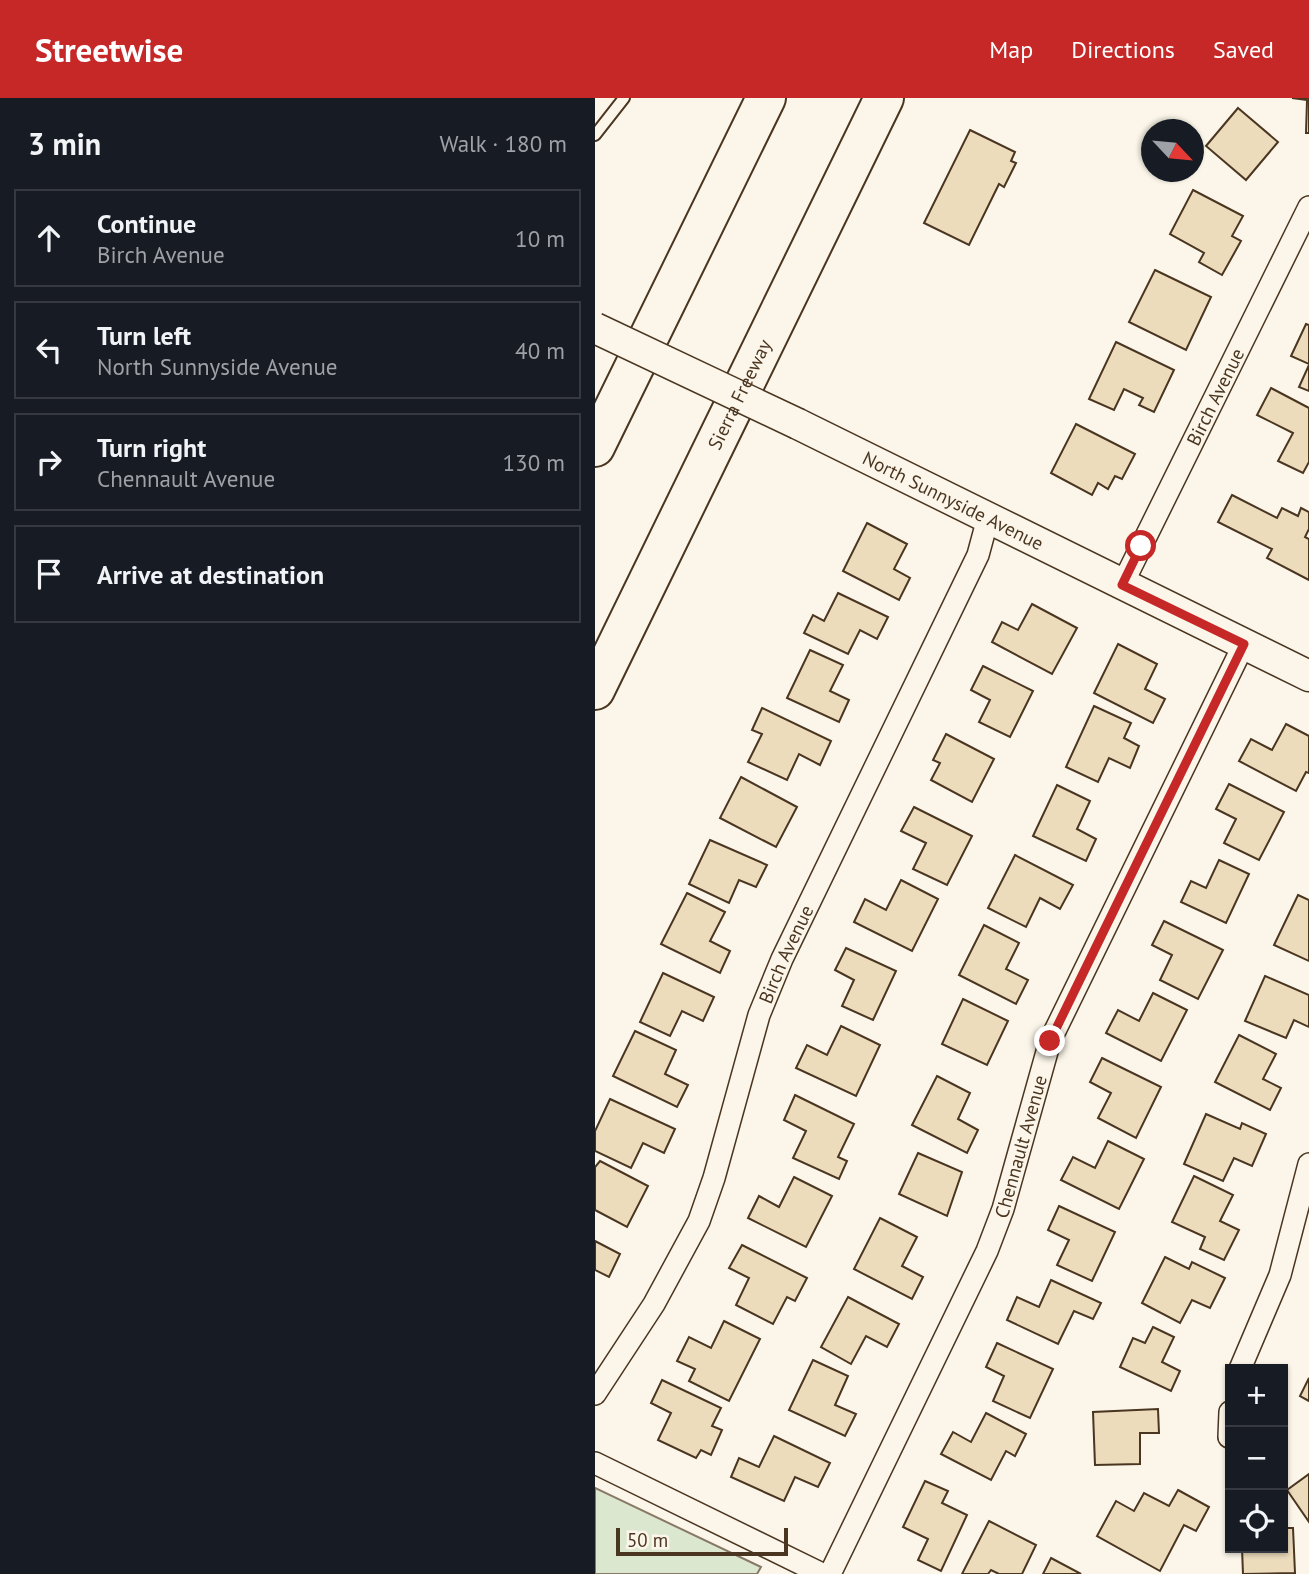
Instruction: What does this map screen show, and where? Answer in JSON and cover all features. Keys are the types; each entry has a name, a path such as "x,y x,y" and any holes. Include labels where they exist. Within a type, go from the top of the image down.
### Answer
{"highway":[{"path":"595,447 766,98"},
{"name":"Sierra Freeway","path":"595,690 884,98"}],"main road":[{"name":"North Sunnyside Avenue","path":"595,328 798,424 1309,676"}],"street":[{"name":"Birch Avenue","path":"1122,585 1309,207"},
{"name":"Birch Avenue","path":"595,1394 654,1304 699,1221 714,1178 759,1015 978,555 988,518"},
{"name":"Chennault Avenue","path":"830,1574 987,1251 1003,1209 1050,1041 1244,644"},
{"path":"1242,1364 1280,1275 1305,1205 1309,1164"},
{"path":"595,1463 822,1574"}],"lane":[{"path":"595,135 624,98"}],"green space":[{"path":"595,1488 761,1567 757,1574 595,1574"}],"building":[{"path":"1292,98 1309,98 1309,133 1306,133 1307,100"},
{"path":"1238,108 1278,142 1246,180 1206,146"},
{"path":"970,130 1015,152 1011,161 1016,163 1004,187 999,184 969,245 924,223"},
{"path":"1193,190 1243,216 1232,236 1241,241 1222,275 1199,262 1204,253 1170,234"},
{"path":"1155,270 1211,297 1186,350 1129,322"},
{"path":"1306,324 1309,325 1309,364 1291,356"},
{"path":"1116,342 1174,370 1154,412 1139,405 1143,398 1124,389 1114,410 1089,399"},
{"path":"1309,365 1309,391 1299,387"},
{"path":"1271,388 1309,408 1309,462 1303,473 1278,461 1293,433 1257,415"},
{"path":"1076,424 1135,454 1122,479 1115,476 1108,489 1098,483 1092,495 1051,473"},
{"path":"1232,495 1277,518 1282,508 1298,516 1301,508 1309,512 1309,529 1305,537 1309,539 1309,580 1267,558 1272,549 1218,522"},
{"path":"867,523 907,544 894,569 910,578 899,600 843,571"},
{"path":"838,593 888,617 877,639 860,630 848,654 804,633 813,615 824,621"},
{"path":"1032,604 1077,628 1052,674 992,642 1002,622 1018,630"},
{"path":"1118,644 1157,664 1145,689 1165,699 1153,723 1094,693"},
{"path":"810,650 843,665 830,691 849,700 839,722 787,698"},
{"path":"983,666 1033,691 1010,737 979,722 990,700 971,690"},
{"path":"1094,706 1131,723 1124,738 1139,746 1130,768 1109,758 1098,782 1066,767"},
{"path":"762,708 831,741 820,765 799,754 787,780 748,762 762,734 752,730"},
{"path":"1286,724 1309,736 1309,773 1306,772 1296,791 1239,761 1251,739 1272,750"},
{"path":"946,734 994,759 972,802 931,780 940,763 933,760"},
{"path":"741,777 797,807 776,847 720,818"},
{"path":"1229,784 1284,812 1259,860 1224,843 1236,819 1216,809"},
{"path":"1057,785 1090,801 1077,829 1096,839 1086,861 1033,836"},
{"path":"914,807 972,836 947,885 913,869 926,843 901,831"},
{"path":"710,840 767,865 756,887 739,880 729,903 689,884"},
{"path":"1015,855 1073,885 1060,909 1040,898 1026,927 988,908"},
{"path":"1219,860 1249,874 1226,923 1181,902 1191,881 1206,888"},
{"path":"901,880 938,899 912,951 854,922 865,899 886,910"},
{"path":"687,893 725,912 710,941 730,951 720,973 661,944"},
{"path":"1298,895 1309,900 1309,961 1274,945"},
{"path":"1164,921 1223,950 1198,999 1160,980 1172,955 1152,945"},
{"path":"984,925 1019,943 1006,969 1028,980 1016,1004 959,975"},
{"path":"846,948 896,971 873,1020 842,1006 854,980 835,970"},
{"path":"663,973 714,997 703,1021 682,1011 670,1036 640,1022"},
{"path":"1265,976 1309,995 1309,1027 1294,1020 1286,1038 1245,1021"},
{"path":"1153,993 1187,1010 1161,1061 1106,1033 1118,1010 1139,1021"},
{"path":"963,999 1008,1021 987,1065 942,1044"},
{"path":"841,1026 880,1045 856,1096 796,1068 807,1045 827,1055"},
{"path":"635,1031 676,1050 665,1074 688,1085 677,1107 613,1076"},
{"path":"1239,1035 1276,1054 1263,1079 1281,1088 1270,1110 1215,1082"},
{"path":"1102,1058 1161,1087 1136,1138 1098,1118 1111,1093 1090,1082"},
{"path":"937,1076 970,1093 958,1119 978,1130 967,1153 912,1125"},
{"path":"795,1095 854,1124 838,1157 847,1161 839,1179 793,1158 806,1131 784,1120"},
{"path":"610,1099 675,1129 664,1153 643,1143 631,1168 595,1151 595,1131"},
{"path":"1206,1114 1240,1129 1242,1123 1266,1134 1252,1166 1234,1158 1223,1181 1184,1164"},
{"path":"1108,1141 1144,1159 1119,1209 1061,1180 1073,1157 1095,1168"},
{"path":"918,1153 962,1172 947,1216 899,1194"},
{"path":"600,1161 648,1186 627,1227 595,1210 595,1167"},
{"path":"1194,1176 1233,1195 1220,1221 1239,1230 1224,1260 1200,1249 1205,1237 1172,1222"},
{"path":"794,1177 832,1196 806,1247 748,1218 759,1196 779,1207"},
{"path":"1059,1206 1115,1232 1092,1281 1057,1265 1069,1240 1048,1230"},
{"path":"880,1218 917,1237 902,1266 923,1277 912,1299 854,1269"},
{"path":"595,1241 620,1254 609,1277 595,1270"},
{"path":"742,1245 807,1278 795,1301 787,1297 773,1324 736,1305 749,1278 729,1268"},
{"path":"1165,1257 1189,1269 1192,1262 1225,1278 1210,1308 1192,1300 1180,1323 1142,1303"},
{"path":"1051,1280 1101,1303 1093,1319 1074,1311 1058,1344 1007,1320 1017,1297 1039,1307"},
{"path":"848,1297 899,1324 887,1347 866,1336 851,1364 821,1347"},
{"path":"724,1321 760,1339 729,1401 689,1381 695,1369 677,1361 689,1337 711,1348"},
{"path":"1153,1327 1174,1337 1162,1362 1180,1371 1171,1391 1120,1367 1133,1338 1145,1343"},
{"path":"997,1343 1053,1369 1030,1418 993,1401 1004,1376 986,1367"},
{"path":"813,1360 848,1376 835,1405 856,1414 845,1436 789,1410"},
{"path":"1309,1378 1309,1401 1300,1396"},
{"path":"662,1380 721,1408 712,1426 722,1430 711,1455 701,1450 696,1458 658,1440 671,1413 651,1403"},
{"path":"1158,1409 1159,1433 1140,1433 1140,1464 1095,1465 1093,1412"},
{"path":"986,1413 1026,1434 1015,1456 1006,1451 991,1480 941,1454 953,1432 971,1442"},
{"path":"774,1436 830,1463 818,1487 795,1477 784,1501 731,1477 739,1458 759,1467"},
{"path":"1309,1474 1309,1522 1288,1491"},
{"path":"925,1481 948,1491 942,1503 967,1515 941,1571 918,1560 928,1539 903,1527"},
{"path":"1178,1490 1209,1507 1196,1531 1184,1525 1160,1571 1097,1536 1116,1501 1134,1511 1144,1493 1169,1506"},
{"path":"989,1521 1036,1545 1022,1574 999,1574 991,1570 988,1574 962,1574"},
{"path":"1288,1528 1293,1528 1295,1573 1243,1574 1242,1553 1288,1553"},
{"path":"1051,1558 1081,1574 1043,1574"}],"route":[{"path":"1050,1041 1244,644 1122,585 1141,546"}]}
